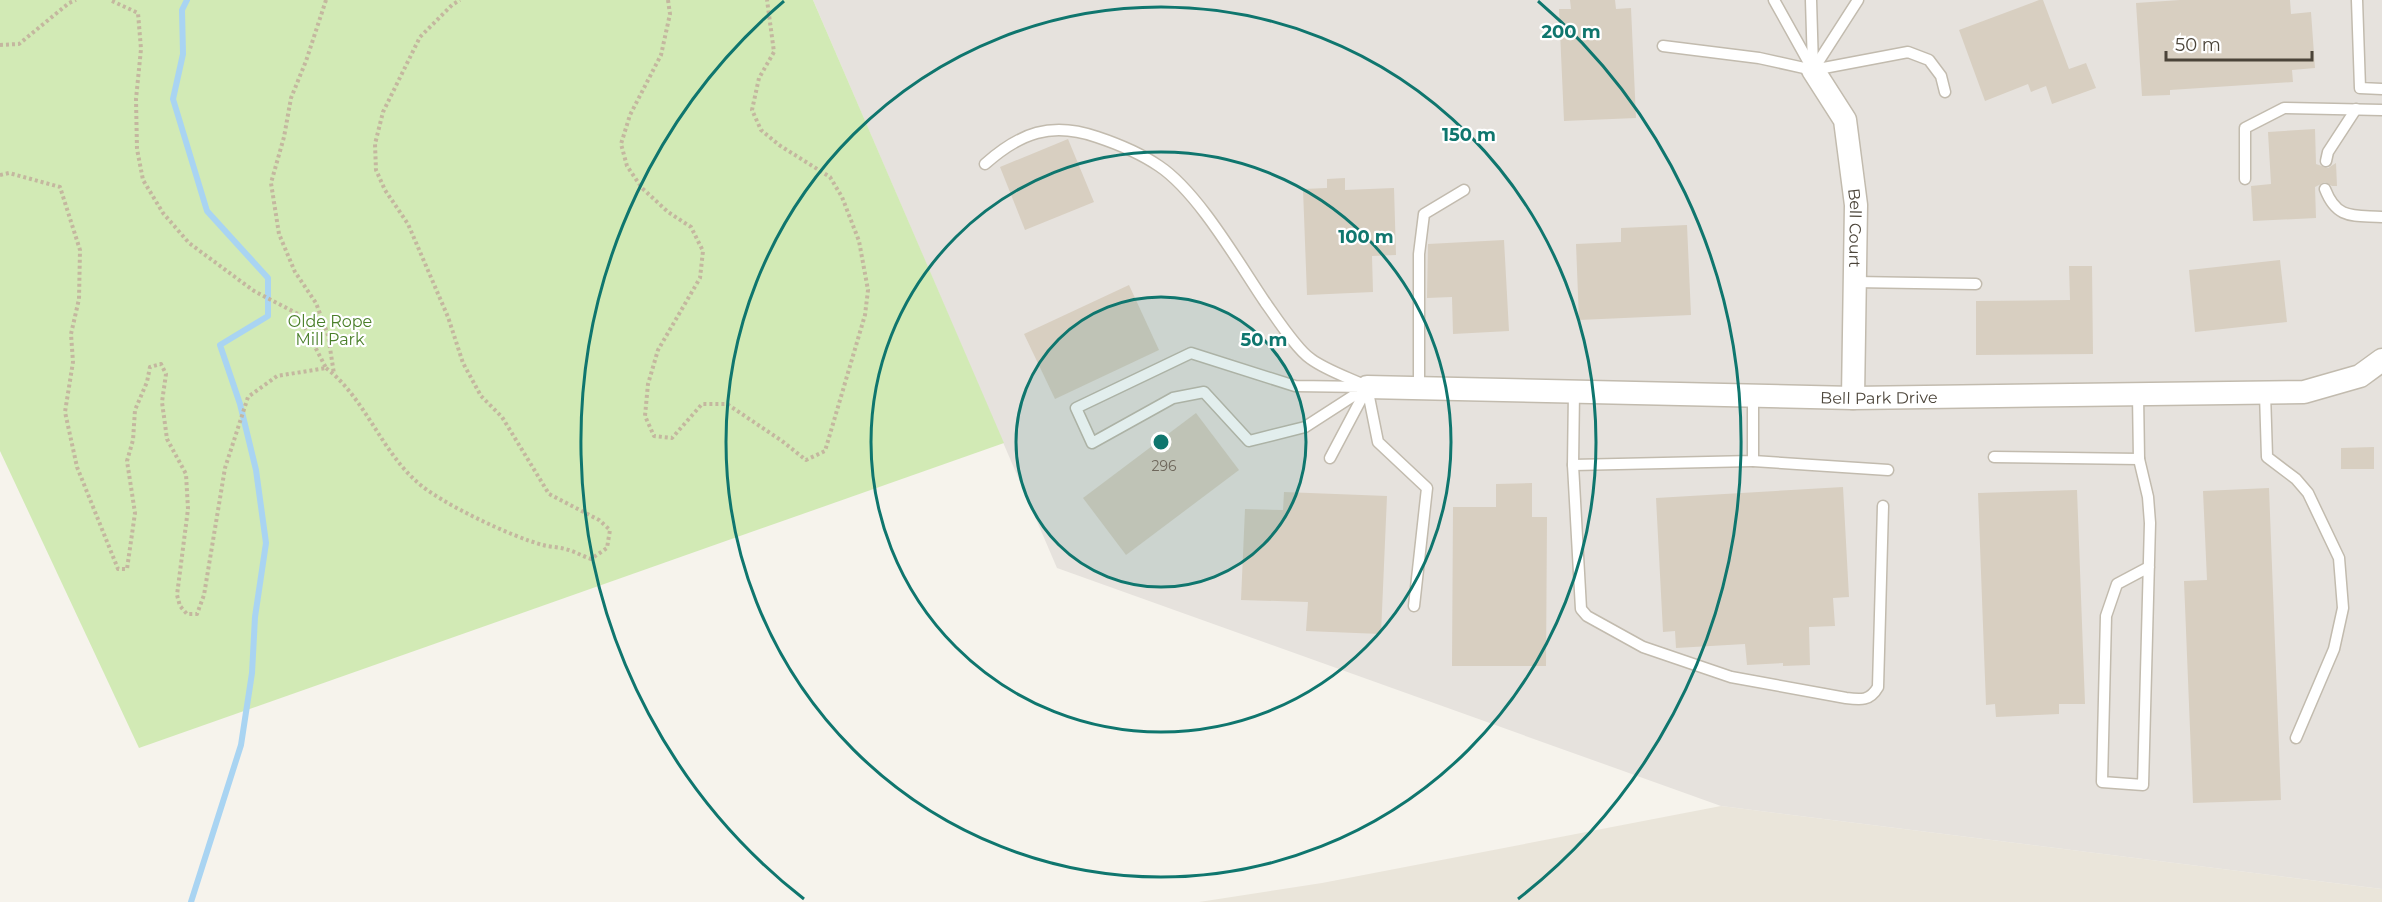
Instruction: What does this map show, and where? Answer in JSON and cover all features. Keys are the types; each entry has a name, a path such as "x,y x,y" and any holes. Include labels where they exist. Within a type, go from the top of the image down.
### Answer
{"street":[{"name":"Bell Court","path":"1813,70 1845,120 1856,205 1853,398"},
{"name":"Bell Park Drive","path":"1367,387 1853,398 2265,393 2304,392 2360,376 2380,365"}],"lane":[{"path":"1774,0 1813,70"},
{"path":"1811,0 1813,70"},
{"path":"1813,70 1858,0"},
{"path":"2357,0 2360,88 2382,89"},
{"path":"1663,46 1760,58 1813,70 1908,52 1929,60 1941,76 1945,92"},
{"path":"2245,179 2245,128 2284,108 2382,110"},
{"path":"2326,160 2328,152 2356,109"},
{"path":"985,164 1002,148 1030,134 1059,128 1086,133 1119,145 1160,166 1194,199 1275,316 1310,358 1367,387"},
{"path":"2325,189 2331,206 2348,215 2382,217"},
{"path":"1419,388 1419,254 1424,214 1464,190"},
{"path":"1855,282 1976,284"},
{"path":"1191,353 1295,386 1367,387 1305,427 1249,441 1204,392 1173,398 1092,442 1076,408 1191,353"},
{"path":"1330,458 1367,387"},
{"path":"1367,387 1378,442 1427,488 1414,606"},
{"path":"1574,391 1573,465 1581,609 1587,616 1643,647 1731,677 1846,698 1863,700 1873,696 1878,687 1883,506"},
{"path":"2265,393 2267,457 2296,479 2308,493 2338,558 2343,608 2334,649 2296,738"},
{"path":"1753,395 1753,461"},
{"path":"2138,395 2139,459 2148,497 2149,567 2143,785 2102,782 2106,616 2117,584 2149,567"},
{"path":"1994,457 2139,459"},
{"path":"1573,465 1753,461 1888,470"}],"path":[{"path":"0,45 19,44 69,3 76,0"},
{"path":"110,0 138,13 141,48 136,99 137,149 143,180 164,213 189,243 254,291 297,314 326,368 369,418 387,449 417,482 465,512 543,545 564,549 591,559 607,548 610,530 599,520 549,494 502,417 481,396 463,363 448,317 408,224 385,190 376,170 375,144 383,112 420,37 460,0"},
{"path":"326,0 291,98 285,137 272,183 279,234 295,272 316,303 328,335 334,375"},
{"path":"668,0 670,14 661,55 630,115 621,144 627,166 642,188 668,212 691,227 703,251 700,278 658,350 648,384 645,416 654,436 672,438 702,404 727,404 806,460 825,451 865,315 868,290 859,241 842,197 830,177 779,145 761,130 752,110 759,78 774,52 767,0"},
{"path":"0,175 9,173 60,187 80,250 79,299 70,334 73,362 65,412 77,467 118,569 127,569 133,537 135,513 127,461 133,440 135,410 147,382 150,367 161,364 166,374 162,402 167,439 186,474 188,509 177,595 180,606 187,614 197,614 204,595 225,468 248,397 277,376 326,368"}],"shaded area":[{"path":"813,0 2382,0 2382,889 1721,806 1057,568"},
{"path":"1721,806 2382,889 2382,902 1199,902 1322,883"}],"green space":[{"name":"Olde Rope Mill Park","path":"0,0 813,0 1004,443 139,748 0,451"}],"building":[{"path":"1570,0 1615,0 1616,9 1631,8 1636,118 1564,121 1559,9 1571,9"},
{"path":"2043,0 2069,69 2086,63 2096,88 2052,104 2046,86 2031,92 2028,84 1985,101 1959,30"},
{"path":"2180,0 2290,0 2291,14 2311,12 2315,68 2292,70 2293,82 2170,90 2170,95 2142,96 2136,3"},
{"path":"2315,129 2316,164 2328,168 2336,163 2337,186 2325,182 2315,187 2316,218 2253,221 2251,186 2271,184 2268,132"},
{"path":"1068,139 1094,202 1025,230 1000,167"},
{"path":"1345,178 1345,190 1394,188 1396,255 1372,256 1373,292 1307,295 1303,189 1327,188 1327,179"},
{"path":"1687,225 1691,315 1579,320 1576,244 1621,242 1621,228"},
{"path":"1504,240 1509,331 1453,334 1452,297 1427,298 1428,244"},
{"path":"2280,260 2287,322 2195,332 2189,270"},
{"path":"2069,266 2092,266 2093,354 1976,355 1976,301 2070,300"},
{"path":"1129,285 1159,350 1055,399 1024,334"},
{"path":"1196,413 1239,470 1126,555 1083,498"},
{"path":"2374,447 2374,469 2341,469 2341,448"},
{"path":"1532,483 1532,517 1547,517 1546,666 1452,666 1453,507 1496,507 1496,484"},
{"path":"1843,487 1849,597 1833,598 1835,626 1809,627 1810,665 1783,666 1783,663 1747,665 1745,644 1676,648 1675,631 1663,632 1656,498"},
{"path":"2269,488 2281,800 2193,803 2184,581 2207,580 2203,491"},
{"path":"2077,490 2085,704 2059,704 2059,714 1996,717 1995,704 1986,705 1978,493"},
{"path":"1284,492 1387,496 1381,634 1306,631 1308,602 1241,600 1245,509 1283,510"}],"waterway":[{"path":"187,0 182,10 183,54 173,99 207,211 268,278 268,316 220,345 240,404 256,470 266,543 255,617 252,673 241,745 191,902"}]}
